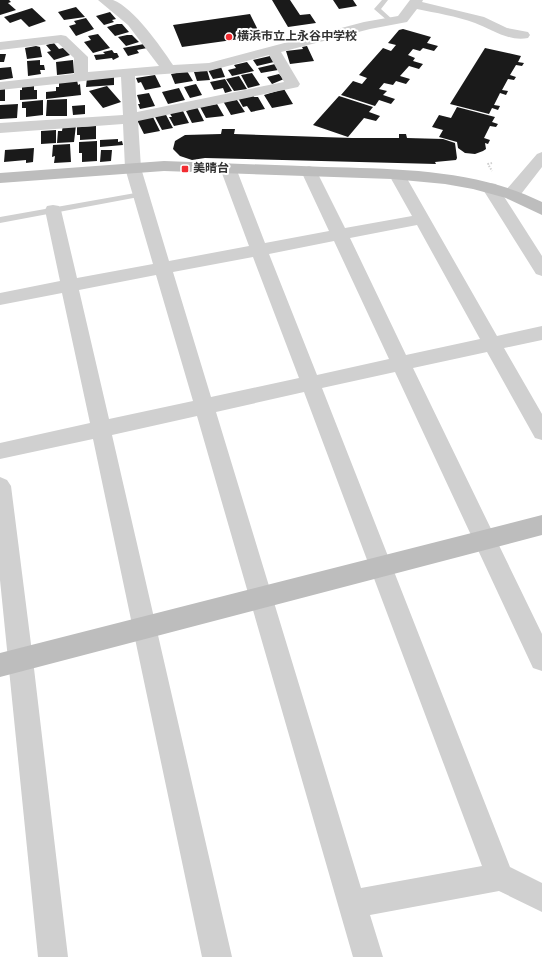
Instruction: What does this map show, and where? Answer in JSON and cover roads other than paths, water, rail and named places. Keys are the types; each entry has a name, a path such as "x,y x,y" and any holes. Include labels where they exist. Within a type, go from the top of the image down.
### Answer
{"street":[{"path":"104,0 125,15 147,37 169,70"},
{"path":"0,86 128,72 209,67 369,25 402,19 415,2 479,20 503,31 523,36"},
{"path":"0,46 61,39 81,57 81,77"},
{"path":"0,128 131,118 293,84 273,50"},
{"path":"128,72 133,168 368,957"},
{"path":"512,194 542,156"},
{"path":"0,178 164,166 397,175 445,179 490,188 512,194 542,209"},
{"path":"228,168 500,877"},
{"path":"310,171 542,660"},
{"path":"397,175 542,432"},
{"path":"490,188 542,270"},
{"path":"53,210 217,957"},
{"path":"0,298 422,219"},
{"path":"0,451 542,333"},
{"path":"0,486 11,662 53,957"},
{"path":"11,662 542,525"},
{"path":"352,904 500,877 542,898"}],"lane":[{"path":"385,0 378,9 391,21"},
{"path":"0,220 141,194"}],"place":[{"name":"横浜市立上永谷中学校","path":"229,37"},
{"name":"美晴台","path":"185,169"}]}
